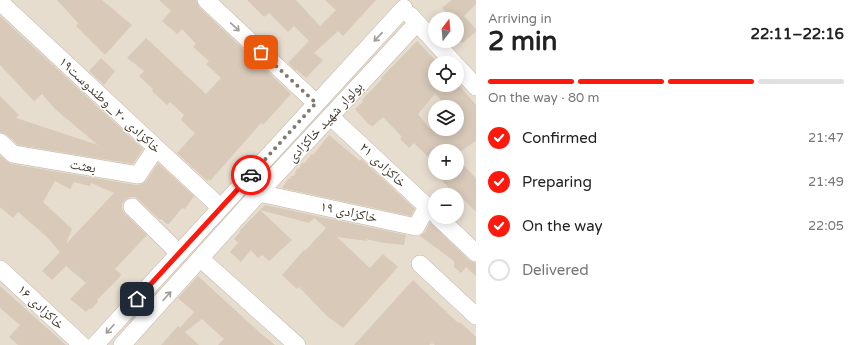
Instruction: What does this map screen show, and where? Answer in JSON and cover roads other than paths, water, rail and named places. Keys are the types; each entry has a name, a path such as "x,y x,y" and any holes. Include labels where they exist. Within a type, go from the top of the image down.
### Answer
{"street":[{"path":"206,0 316,103"},
{"name":"خاکزادی ۲۰_وطندوست۱۹","path":"0,2 221,208"},
{"path":"95,345 316,103 400,4 448,56"},
{"name":"بولوار شهید خاکزادی","path":"122,345 201,259 259,192 331,117 417,23"},
{"path":"464,74 476,87"},
{"name":"خاکزادی ۲۱","path":"331,117 428,208"},
{"name":"بعثت","path":"0,142 13,154 138,175 156,148"},
{"name":"خاکزادی ۱۹","path":"259,192 416,227 428,217"},
{"path":"132,207 179,253"},
{"name":"خاکزادی ۲۱","path":"445,224 476,253"},
{"path":"201,259 297,345"},
{"path":"420,264 476,316"},
{"name":"خاکزادی ۱۶","path":"0,269 82,345"}]}
